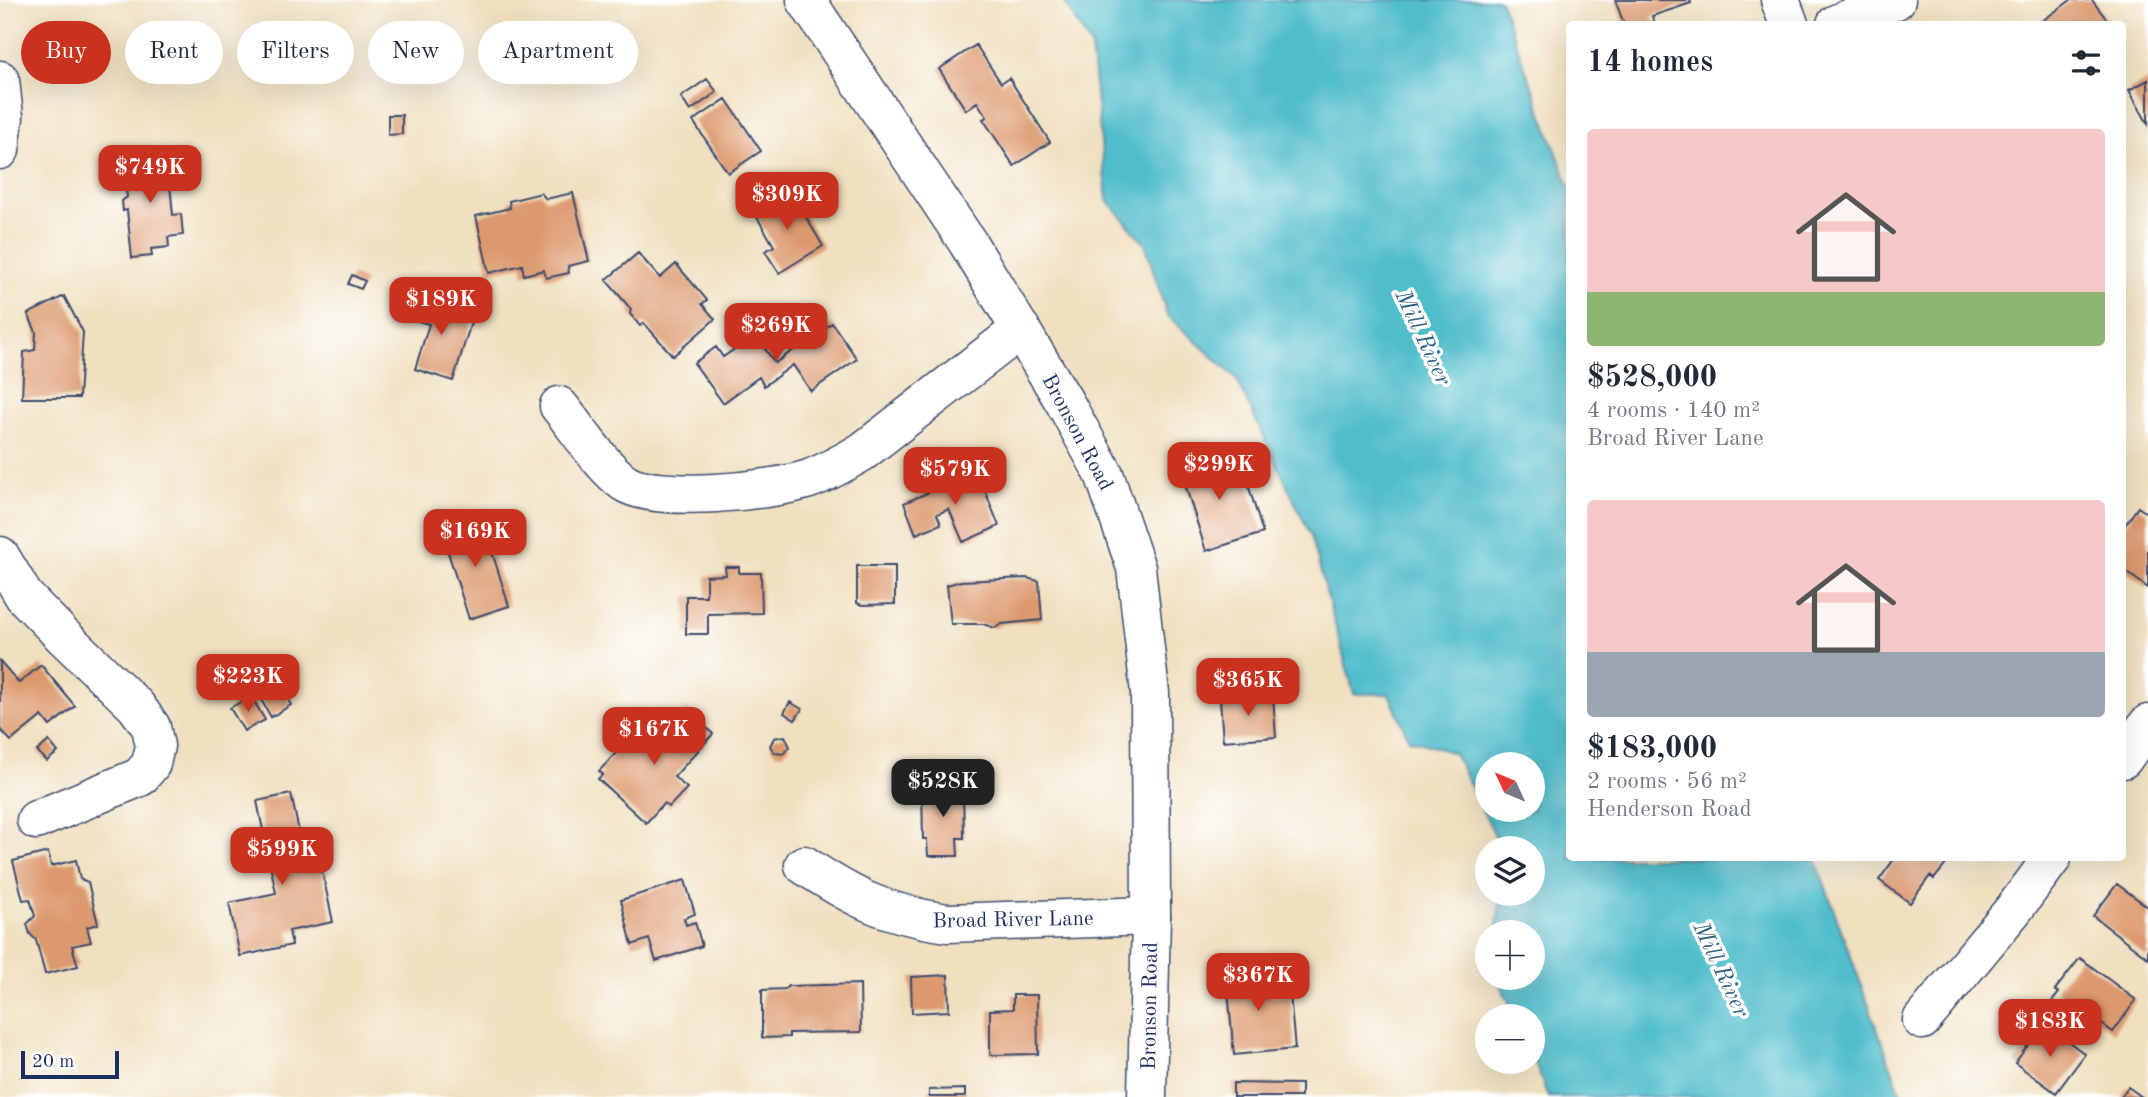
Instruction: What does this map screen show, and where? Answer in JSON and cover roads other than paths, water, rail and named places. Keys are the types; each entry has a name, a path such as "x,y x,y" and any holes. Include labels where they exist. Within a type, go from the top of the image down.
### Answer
{"street":[{"name":"Bronson Road","path":"806,0 968,243 1021,329 1104,474 1136,568 1150,694 1151,916 1147,1097"},
{"path":"1780,0 1788,21"},
{"path":"1844,21 1896,0"},
{"path":"0,80 4,117 0,150"},
{"path":"559,406 617,476 639,489 673,495 760,489 809,479 862,452 1021,329"},
{"path":"0,556 24,596 136,706 151,727 155,746 151,764 140,777 36,820"},
{"path":"2126,755 2148,724"},
{"path":"1922,1020 2014,909 2050,861"},
{"name":"Broad River Lane","path":"804,865 864,902 921,919 948,923 1151,916"}],"water":[{"name":"Mill River","path":"1063,0 1500,0 1566,178 1566,861 1816,861 1902,1097 1548,1097 1539,1074 1545,1074 1545,1004 1510,1004 1503,990 1545,990 1545,920 1498,920 1499,906 1545,906 1545,836 1496,836 1488,822 1545,822 1545,752 1475,752 1475,795 1454,753 1409,739 1389,694 1354,694 1311,536 1236,378 1167,315 1145,244 1107,200 1091,46"}]}
